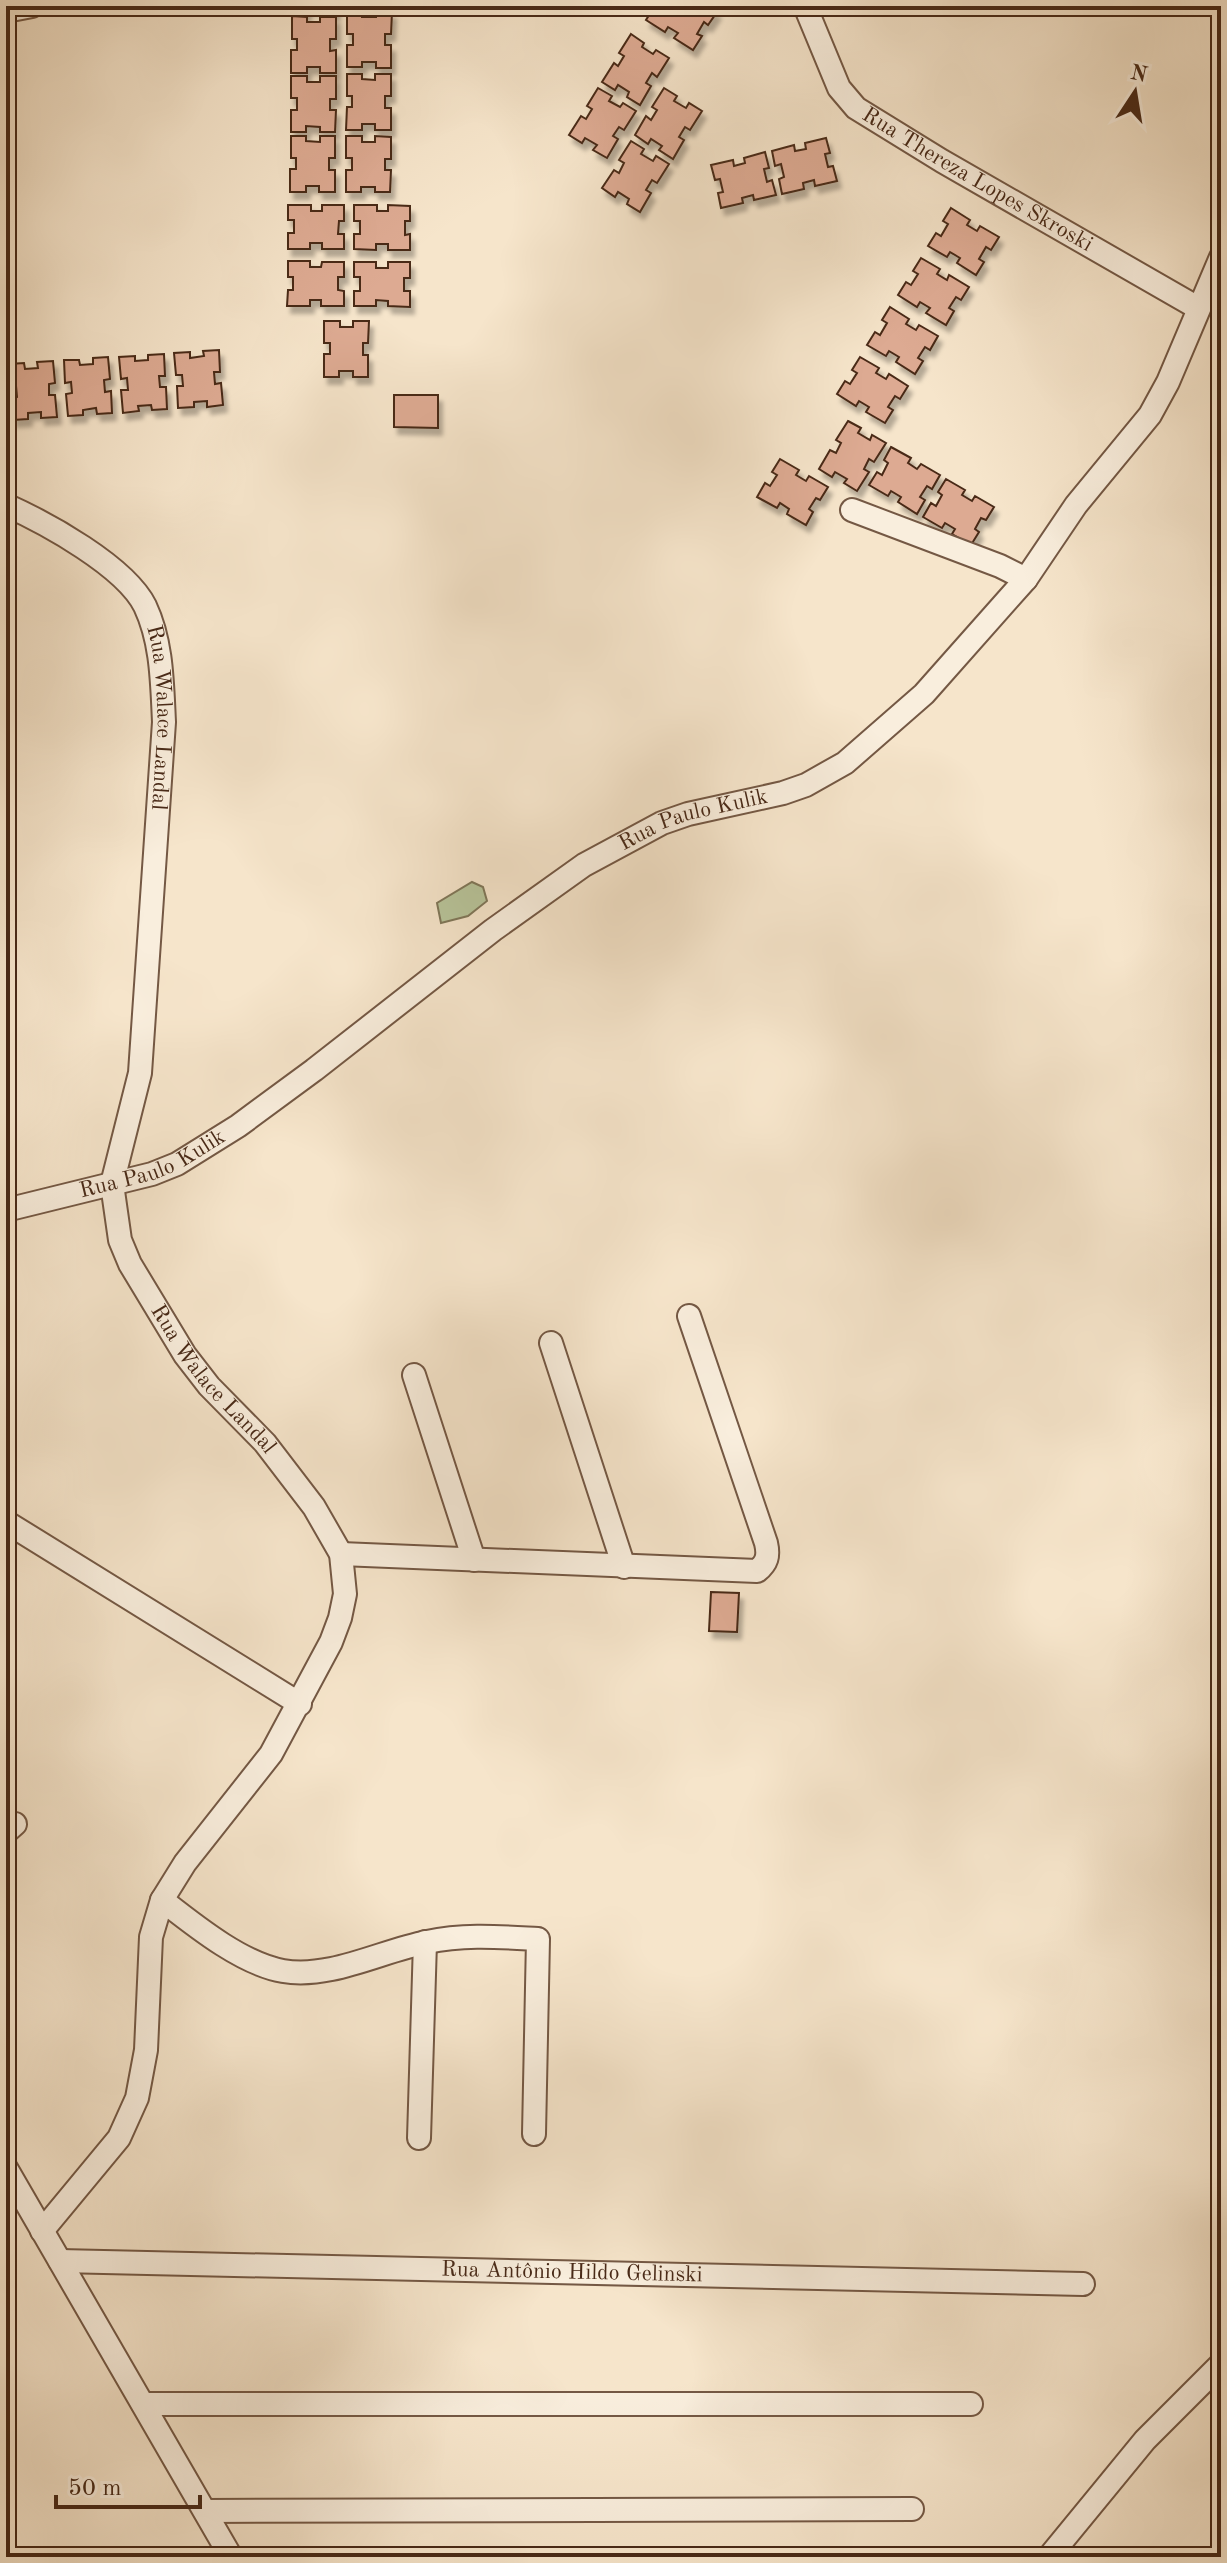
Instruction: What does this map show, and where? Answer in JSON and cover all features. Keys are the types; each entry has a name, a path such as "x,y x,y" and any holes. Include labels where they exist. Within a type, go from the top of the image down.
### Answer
{"street":[{"path":"6,11 32,6"},
{"name":"Rua Thereza Lopes Skroski","path":"805,6 839,88 856,108 1198,308"},
{"name":"Rua Paulo Kulik","path":"6,1210 152,1174 177,1164 238,1126 503,922 584,865 662,823 688,814 783,793 827,775 845,763 924,694 1026,579 1076,505 1150,415 1168,382 1221,257"},
{"name":"Rua Walace Landal","path":"6,505 53,528 132,588 144,604 155,634 162,671 164,722 140,1073 112,1184 120,1240 167,1327 209,1386 286,1468 314,1507 341,1554 345,1594 340,1618 300,1704 252,1781 185,1863 162,1900 151,1937 146,2050 137,2098 119,2138 42,2231"},
{"path":"852,510 1000,566 1026,579"},
{"path":"341,1554 757,1571 765,1564 768,1553 689,1316"},
{"path":"551,1343 624,1567"},
{"path":"414,1375 474,1560"},
{"path":"6,1522 300,1704"},
{"path":"162,1900 202,1931 243,1956 283,1971 322,1971 425,1942 462,1936 538,1939 534,2134"},
{"path":"419,2138 425,1942"},
{"path":"6,2168 231,2557"},
{"name":"Rua Antônio Hildo Gelinski","path":"60,2261 1083,2284"},
{"path":"1049,2557 1145,2440 1221,2364"},
{"path":"143,2404 971,2404"},
{"path":"205,2511 912,2509"}],"green space":[{"path":"472,882 483,887 487,901 468,916 441,923 437,903"}],"building":[{"path":"292,6 336,6 336,13 321,13 321,8 307,7 307,13 292,13"},
{"path":"661,6 707,6 717,12 708,25 704,22 697,34 702,36 693,50 674,38 678,33 668,27 665,32 646,20 654,7 658,10"},
{"path":"347,11 362,12 362,17 376,17 376,12 392,12 391,34 385,34 385,45 391,45 391,68 376,68 376,62 362,62 362,67 347,67 347,45 353,45 353,34 347,34"},
{"path":"292,16 307,17 307,22 320,22 320,17 336,17 336,39 330,39 330,51 336,50 336,73 320,73 320,67 307,67 307,73 291,73 291,50 297,50 297,39 292,39"},
{"path":"631,34 653,54 656,50 669,58 657,77 652,73 646,83 651,86 640,105 627,97 629,92 618,85 615,90 602,82 614,63 618,66 624,56 619,53"},
{"path":"347,74 362,74 362,79 375,80 375,74 391,74 391,96 385,96 385,108 391,108 391,130 375,130 375,124 362,124 362,130 346,130 347,107 352,107 352,96 347,96"},
{"path":"291,76 307,76 307,82 320,82 320,76 336,76 336,99 330,99 330,110 336,110 335,132 320,132 320,127 306,126 306,132 291,132 291,110 297,110 297,98 291,98"},
{"path":"598,88 612,96 609,101 620,107 623,103 636,111 624,130 619,127 613,136 618,139 607,158 593,150 597,145 585,138 582,143 569,135 581,116 586,119 592,109 587,106"},
{"path":"664,88 677,96 674,101 686,108 689,103 702,111 690,130 685,127 679,137 684,140 673,159 659,150 662,146 651,139 648,144 635,135 646,116 651,120 657,110 652,107"},
{"path":"291,136 306,136 306,141 320,142 320,136 335,136 335,158 329,158 329,170 335,170 335,192 319,192 319,186 306,186 306,192 290,192 290,169 296,169 296,158 291,158"},
{"path":"346,136 362,136 362,142 375,142 375,136 391,137 391,159 385,159 385,170 391,170 390,192 375,192 375,187 361,187 361,192 346,192 346,170 352,170 352,158 346,158"},
{"path":"826,138 830,153 825,154 828,167 833,166 837,181 815,186 814,180 803,183 804,189 782,194 779,179 784,177 781,164 775,166 772,151 794,145 795,151 806,149 805,143"},
{"path":"631,141 644,149 641,154 653,161 656,156 669,164 657,183 652,180 646,190 651,193 640,212 627,204 629,199 618,192 615,197 602,188 614,170 619,173 624,163 619,160"},
{"path":"765,152 769,168 764,169 767,182 772,180 776,195 754,200 753,195 742,198 743,203 721,208 718,193 723,192 720,179 715,180 711,165 733,160 734,166 745,163 744,158"},
{"path":"288,205 311,205 311,211 322,211 322,205 344,205 344,221 339,221 338,234 344,234 344,249 322,249 322,243 310,243 310,249 288,249 288,233 294,233 294,220 288,220"},
{"path":"354,205 377,205 377,211 388,211 388,205 410,206 410,221 405,221 405,235 410,234 410,250 388,250 388,244 376,244 376,250 354,249 354,234 360,234 360,221 354,221"},
{"path":"951,208 970,220 967,225 977,231 980,226 999,237 991,250 986,247 979,259 984,262 976,275 957,263 960,258 950,252 947,257 928,246 936,233 941,236 948,224 943,221"},
{"path":"921,258 940,269 937,274 947,280 949,275 969,287 961,300 956,297 949,308 954,311 946,325 926,313 930,308 920,302 917,307 898,295 906,282 911,285 918,274 913,271"},
{"path":"288,261 310,261 310,267 321,267 322,262 344,262 344,277 338,277 338,290 344,291 344,306 321,306 321,300 310,300 310,306 287,306 288,290 293,290 293,277 288,277"},
{"path":"354,262 376,262 376,268 388,268 388,262 410,262 410,278 404,278 404,291 410,291 410,307 388,306 388,301 376,300 376,306 354,306 354,291 360,291 360,277 354,277"},
{"path":"890,307 909,319 906,324 916,330 919,325 938,336 930,350 925,347 918,358 923,361 915,374 896,362 899,357 889,351 886,356 867,345 875,332 880,335 887,323 882,320"},
{"path":"324,321 340,321 340,327 353,327 353,321 369,321 368,343 363,343 363,355 368,355 368,377 353,377 353,371 339,371 339,377 324,377 324,354 330,354 330,343 324,343"},
{"path":"219,350 220,372 214,372 215,384 221,383 223,405 207,407 207,401 194,402 194,407 178,408 177,386 183,386 182,375 176,375 174,353 190,352 190,358 204,356 203,351"},
{"path":"164,354 165,376 159,376 160,387 166,387 167,409 152,410 151,405 138,406 139,411 123,413 121,390 128,390 127,378 121,379 119,357 135,356 135,361 148,360 148,355"},
{"path":"108,357 110,379 104,380 105,392 111,391 112,413 97,414 96,408 83,410 83,415 68,416 66,394 72,393 71,382 65,383 64,360 79,360 80,365 93,364 93,358"},
{"path":"860,357 879,368 876,373 886,379 889,374 908,386 900,399 895,396 888,407 893,410 885,423 866,412 869,407 859,401 856,406 837,394 845,381 850,384 857,373 852,370"},
{"path":"53,361 55,383 49,384 49,395 55,395 57,417 41,418 41,412 28,413 28,419 13,420 11,398 17,397 16,386 10,386 9,364 24,363 25,369 38,368 37,362"},
{"path":"394,395 438,395 438,428 394,427"},
{"path":"848,421 861,428 858,433 870,440 872,435 886,443 874,462 869,459 864,469 869,472 857,491 844,483 847,479 835,472 832,477 819,469 830,450 836,453 841,443 836,440"},
{"path":"891,447 911,458 908,463 917,469 921,464 940,475 932,489 927,486 920,497 925,500 917,514 898,502 901,497 891,491 888,496 869,485 877,472 882,475 888,463 884,460"},
{"path":"780,459 799,470 796,475 806,481 809,476 828,487 820,500 816,498 809,509 813,512 806,525 787,514 789,509 780,503 777,508 757,497 765,483 770,486 777,475 772,472"},
{"path":"946,479 965,490 962,495 972,501 975,496 994,507 986,520 981,518 975,529 979,532 971,545 952,534 955,529 945,523 942,528 923,517 931,503 936,506 942,495 938,492"},
{"path":"711,1592 739,1593 737,1632 709,1631"}]}
